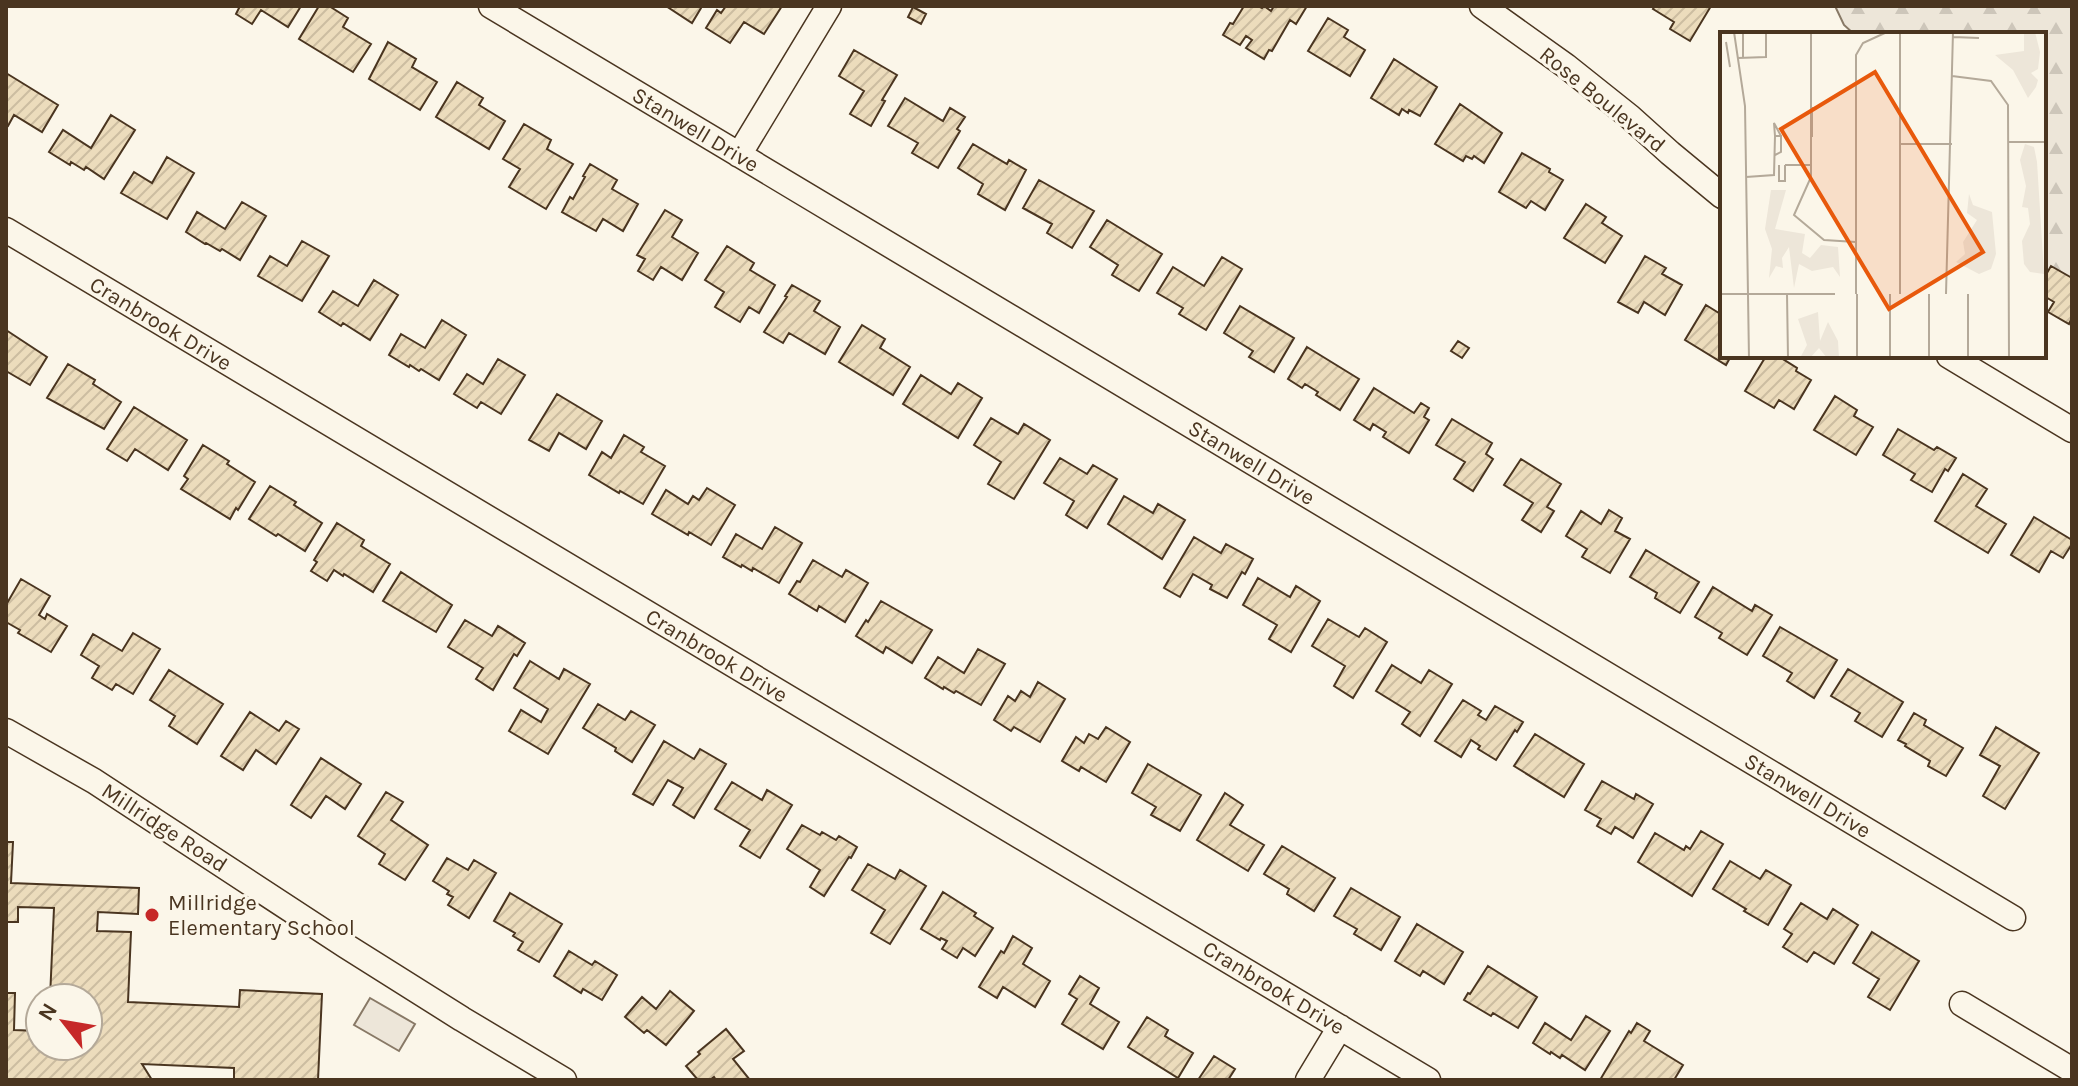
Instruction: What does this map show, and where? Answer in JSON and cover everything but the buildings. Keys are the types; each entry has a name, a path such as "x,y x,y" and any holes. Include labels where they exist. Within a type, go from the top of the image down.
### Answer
{"street":[{"name":"Stanwell Drive","path":"491,6 2013,918"},
{"path":"739,155 829,6"},
{"name":"Rose Boulevard","path":"1482,6 1566,66 1720,194"},
{"name":"Cranbrook Drive","path":"6,230 1428,1080"},
{"path":"1952,358 2072,430"},
{"name":"Millridge Road","path":"6,731 94,781 346,946 564,1080"},
{"path":"1962,1004 2072,1070"},
{"path":"1308,1080 1340,1027"}],"green space":[{"path":"1835,6 2072,6 2072,278 2059,283 2046,283 2046,32 1852,32 1844,25"},
{"path":"370,998 415,1024 399,1051 354,1025"}],"place":[{"name":"Millridge Elementary School","path":"152,915"}]}
